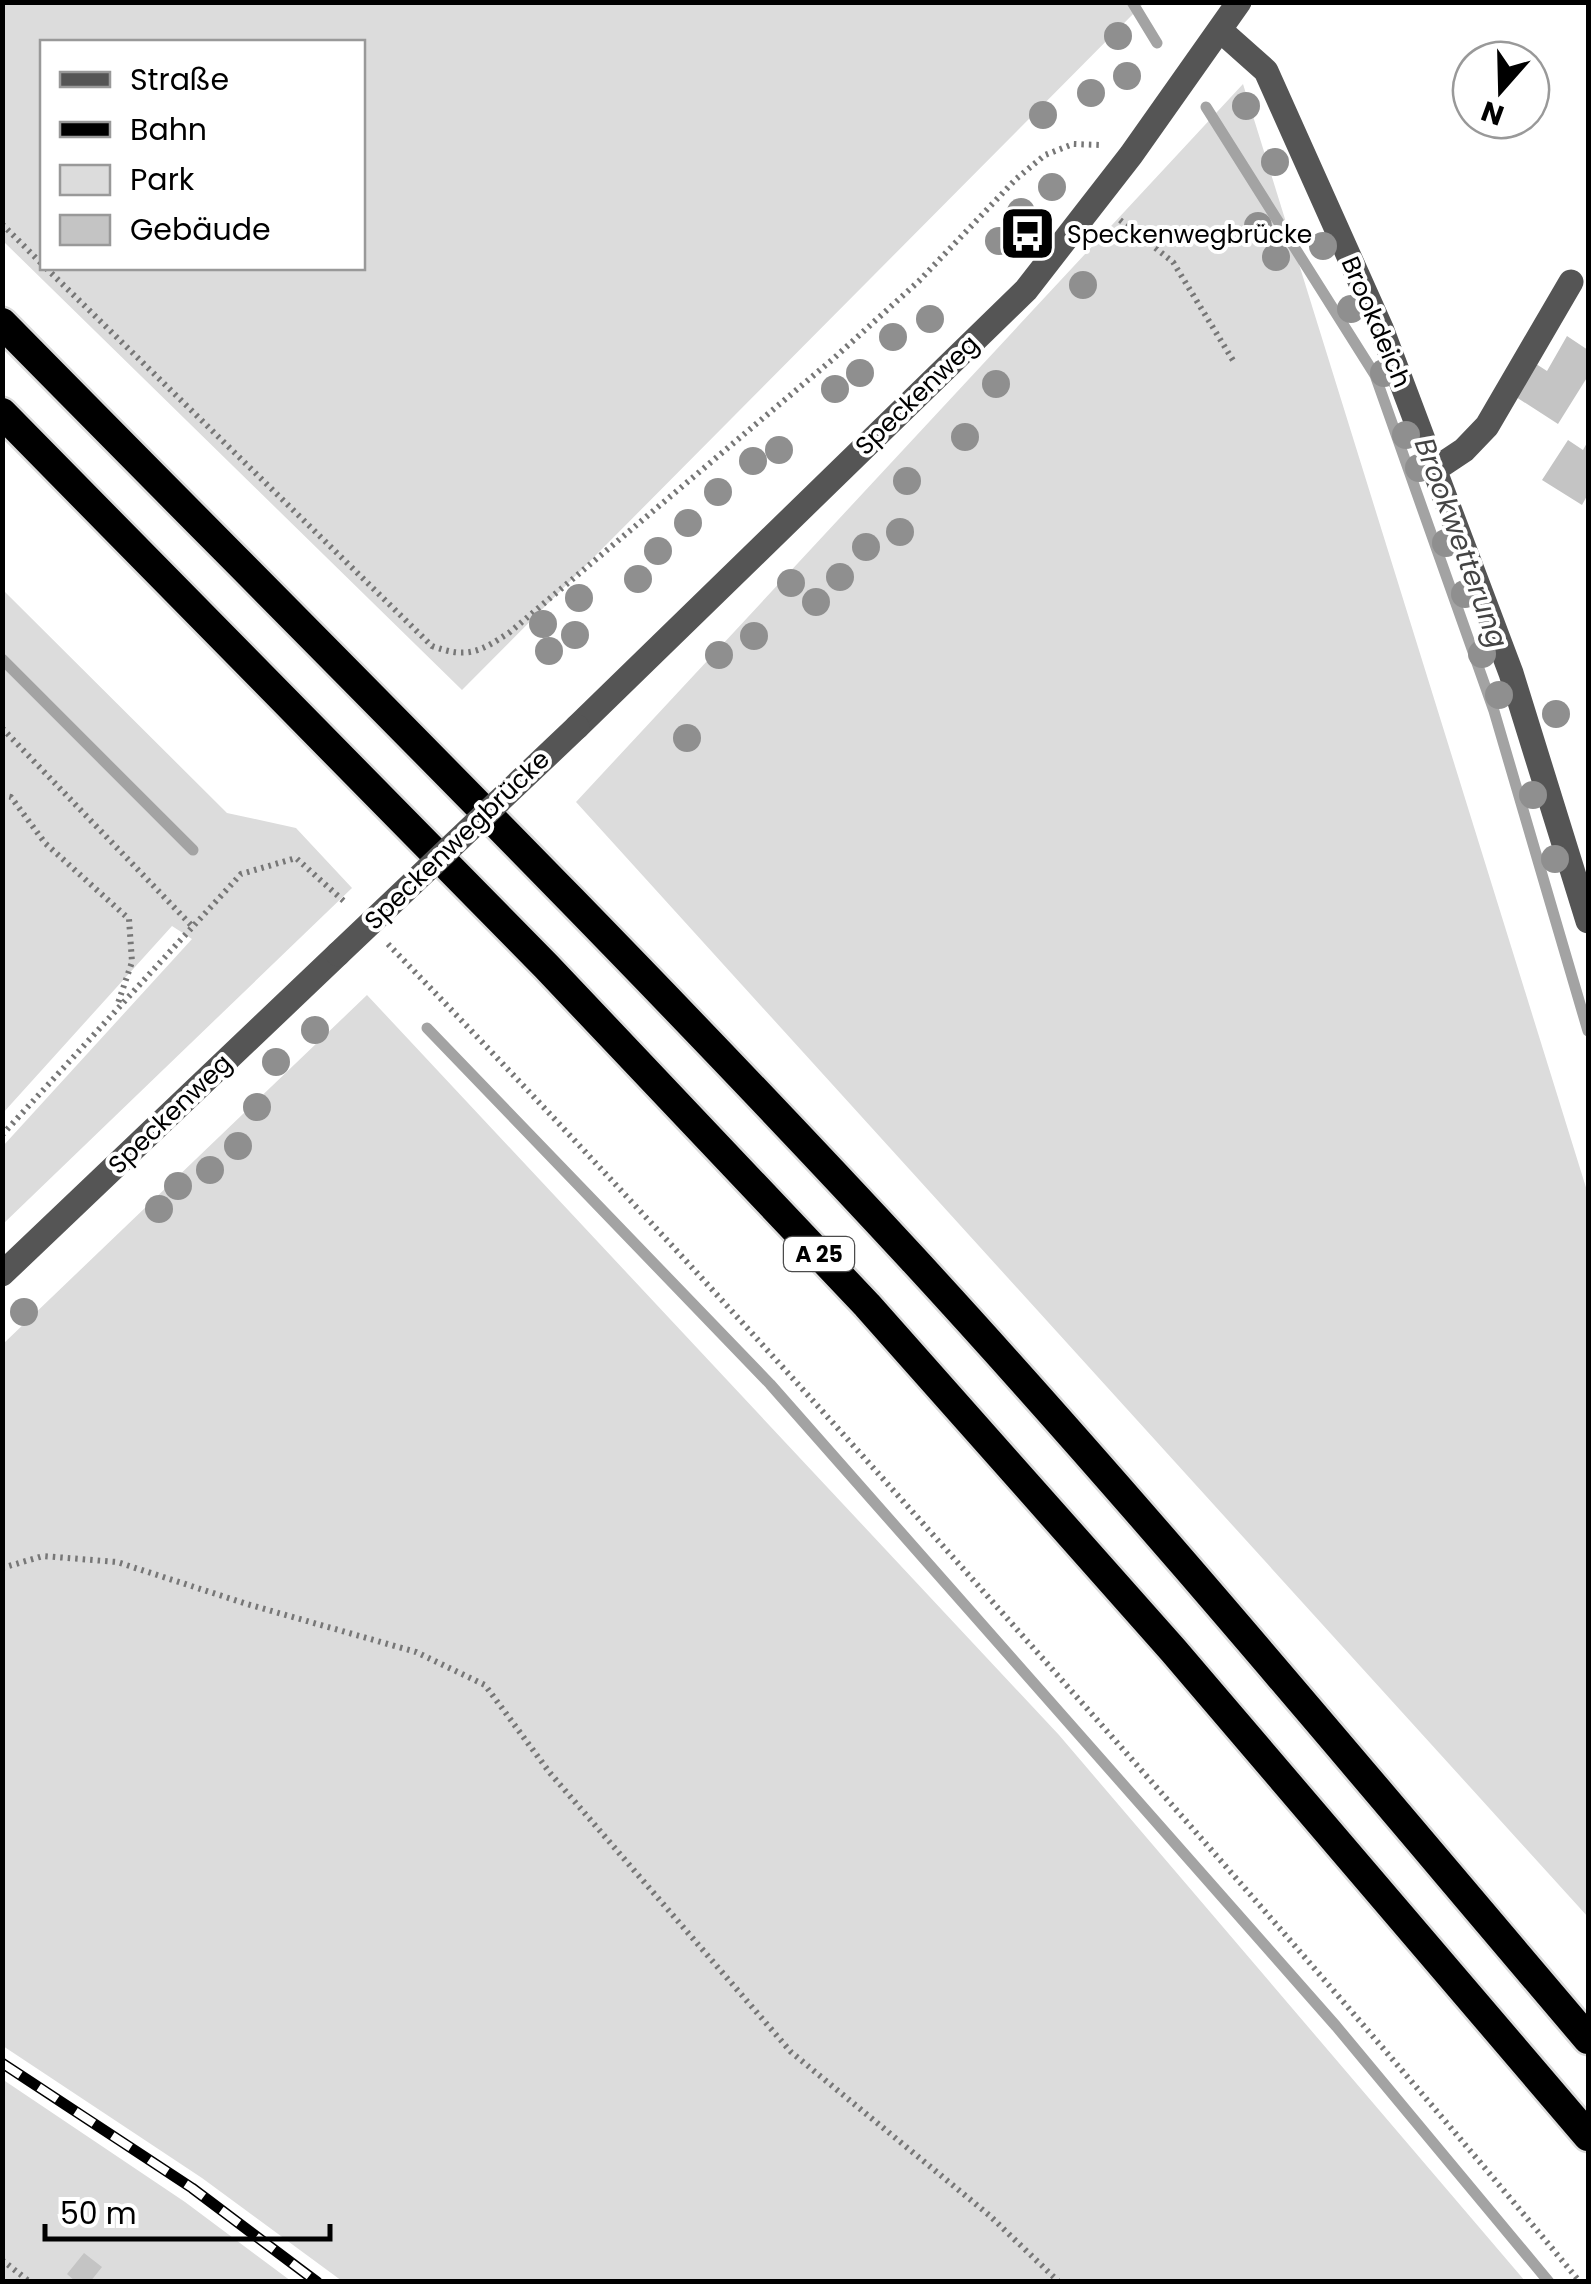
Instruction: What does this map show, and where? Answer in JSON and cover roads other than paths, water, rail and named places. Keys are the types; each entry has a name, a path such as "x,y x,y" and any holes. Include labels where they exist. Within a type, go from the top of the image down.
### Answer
{"highway":[{"name":"A 25","path":"2,324 593,923 913,1260 1221,1607 1588,2039"},
{"name":"A 25","path":"2,414 546,966 867,1305 1173,1650 1588,2136"}],"street":[{"name":"Speckenweg","path":"577,727 1026,290 1131,155 1239,2"},
{"name":"Brookdeich","path":"1220,30 1266,70 1381,328 1511,673 1588,922"},
{"path":"1434,470 1464,450 1487,426 1570,282"},
{"name":"Speckenwegbrücke","path":"338,954 577,727"},
{"name":"Speckenweg","path":"2,1274 338,954"}],"waterway":[{"name":"Brookwetterung","path":"1132,2 1157,43"},
{"name":"Brookwetterung","path":"1206,107 1375,375 1494,711 1588,1031"},
{"path":"2,659 193,850"},
{"path":"427,1028 770,1384 1336,2026 1549,2282"}],"railway":[{"path":"2,2063 192,2188 317,2282"}],"place":[{"name":"Speckenwegbrücke","path":"1028,234"}]}
